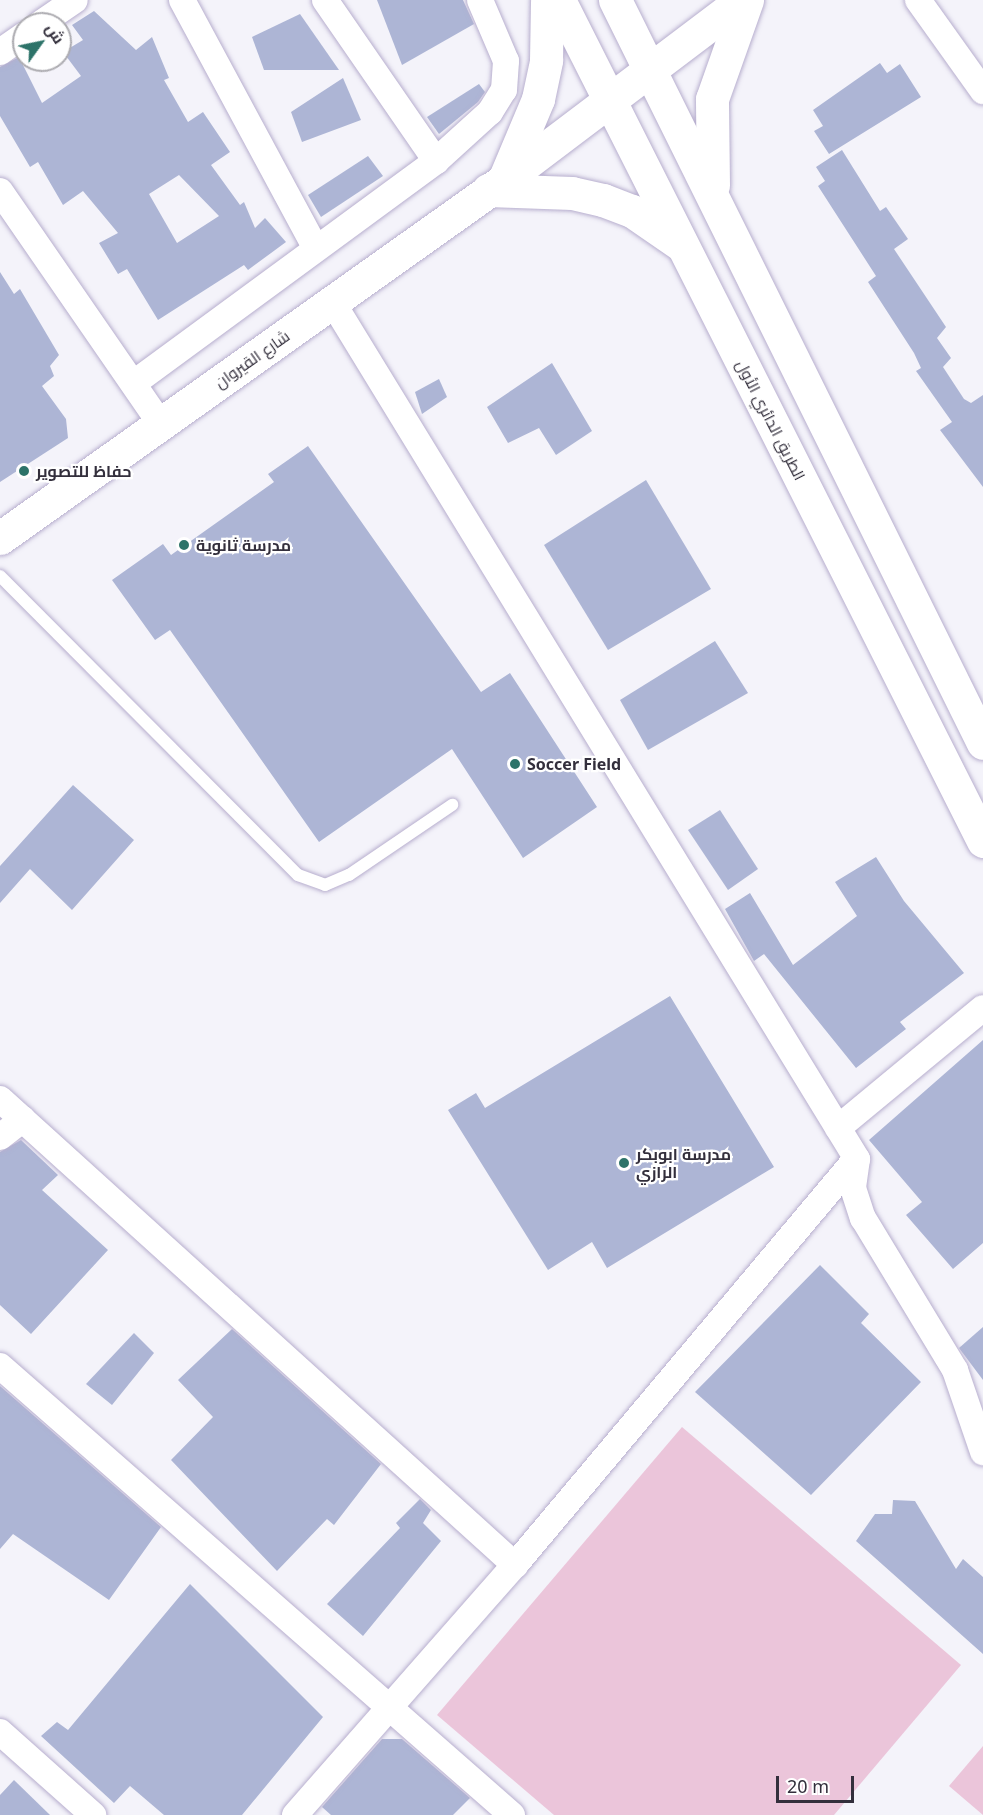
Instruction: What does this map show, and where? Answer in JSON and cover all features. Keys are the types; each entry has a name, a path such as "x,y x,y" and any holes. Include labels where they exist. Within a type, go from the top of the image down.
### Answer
{"main road":[{"path":"547,0 546,60 538,99 496,185 603,200 632,211 684,247"},
{"name":"الطريق الدائري الأول","path":"559,0 983,841"},
{"path":"615,0 983,743"},
{"name":"شارع القيروان","path":"0,538 496,185 742,0"},
{"path":"714,199 712,99 747,0"}],"street":[{"path":"58,12 75,0"},
{"path":"182,0 315,247"},
{"path":"325,0 436,161"},
{"path":"134,383 315,247 436,161 490,112 504,90 506,61 480,0"},
{"path":"918,0 983,91"},
{"path":"4,207 134,383 160,423"},
{"path":"333,303 857,1159 853,1188 863,1218 956,1370 983,1452"},
{"path":"838,1128 983,1008"},
{"path":"0,1099 516,1565"},
{"path":"0,1137 23,1119"},
{"path":"295,1815 389,1705 516,1565 857,1159"},
{"path":"0,1366 512,1815"},
{"path":"0,1732 93,1815"}],"lane":[{"path":"0,576 298,875 325,885 349,875 452,805"}],"shaded area":[{"path":"682,1427 961,1665 834,1815 554,1815 437,1715"},
{"path":"983,1746 983,1815 949,1786"}],"building":[{"path":"377,0 463,0 474,24 402,65"},
{"path":"94,11 136,50 152,37 169,78 164,80 188,122 203,112 230,152 211,165 240,205 244,202 255,228 265,218 286,242 248,270 244,265 158,320 127,269 118,274 99,243 118,233 83,191 63,205 38,162 30,167 0,116 0,67 12,61 12,72 26,72 42,103 81,76 72,64 72,47 83,40 72,25","holes":["179,175 219,216 177,243 149,194"]},
{"path":"300,14 339,70 264,70 252,37"},
{"path":"880,63 887,73 900,64 921,97 829,154 814,131 823,126 813,110"},
{"path":"343,78 361,120 302,142 291,112"},
{"path":"479,84 485,92 478,102 439,134 427,117"},
{"path":"842,150 880,211 886,207 908,239 894,249 946,327 937,338 951,358 943,367 964,399 971,403 983,395 983,487 940,430 952,422 916,371 921,368 914,353 868,282 876,276 818,186 825,181 816,167"},
{"path":"368,156 383,176 321,217 308,195"},
{"path":"0,272 14,294 20,289 59,355 50,366 54,376 42,386 66,419 68,438 0,482"},
{"path":"552,363 592,431 556,455 539,428 508,443 487,407"},
{"path":"439,379 447,397 422,414 415,392"},
{"path":"308,446 481,692 510,673 597,807 523,858 452,749 319,842 170,630 155,640 112,580 163,544 171,555 274,482 268,474"},
{"path":"646,480 711,589 608,650 544,545"},
{"path":"715,641 748,693 648,750 620,700"},
{"path":"73,785 134,840 72,910 30,869 0,903 0,866"},
{"path":"720,810 758,869 728,890 688,830"},
{"path":"876,857 904,901 964,973 900,1022 906,1029 856,1068 764,954 754,961 725,909 750,893 793,965 857,916 835,882"},
{"path":"670,996 774,1167 607,1268 592,1242 548,1270 448,1110 476,1093 485,1108"},
{"path":"983,1040 983,1243 953,1269 906,1215 922,1202 869,1140"},
{"path":"21,1140 58,1175 42,1190 108,1250 31,1334 0,1305 0,1152"},
{"path":"820,1265 869,1314 861,1323 921,1382 811,1495 695,1392"},
{"path":"983,1327 983,1380 959,1348"},
{"path":"232,1329 381,1464 334,1525 327,1519 277,1571 171,1460 213,1417 178,1380"},
{"path":"134,1333 154,1353 112,1405 86,1384"},
{"path":"0,1386 161,1527 109,1600 13,1534 0,1549"},
{"path":"420,1499 431,1510 423,1523 441,1541 363,1636 327,1604 400,1528 396,1523"},
{"path":"893,1500 915,1501 956,1569 963,1559 983,1577 983,1654 856,1541 875,1514 892,1514"},
{"path":"190,1584 323,1717 242,1815 164,1815 130,1786 114,1803 41,1736 57,1722 68,1730"},
{"path":"382,1739 402,1739 470,1798 453,1815 331,1815 322,1807"},
{"path":"14,1780 50,1815 0,1815 0,1795"}],"place":[{"name":"حفاظ للتصوير","path":"24,471"},
{"name":"مدرسة ثانوية","path":"184,545"},
{"name":"Soccer Field","path":"515,764"},
{"name":"مدرسة ابوبكر الرازي","path":"624,1163"}]}
